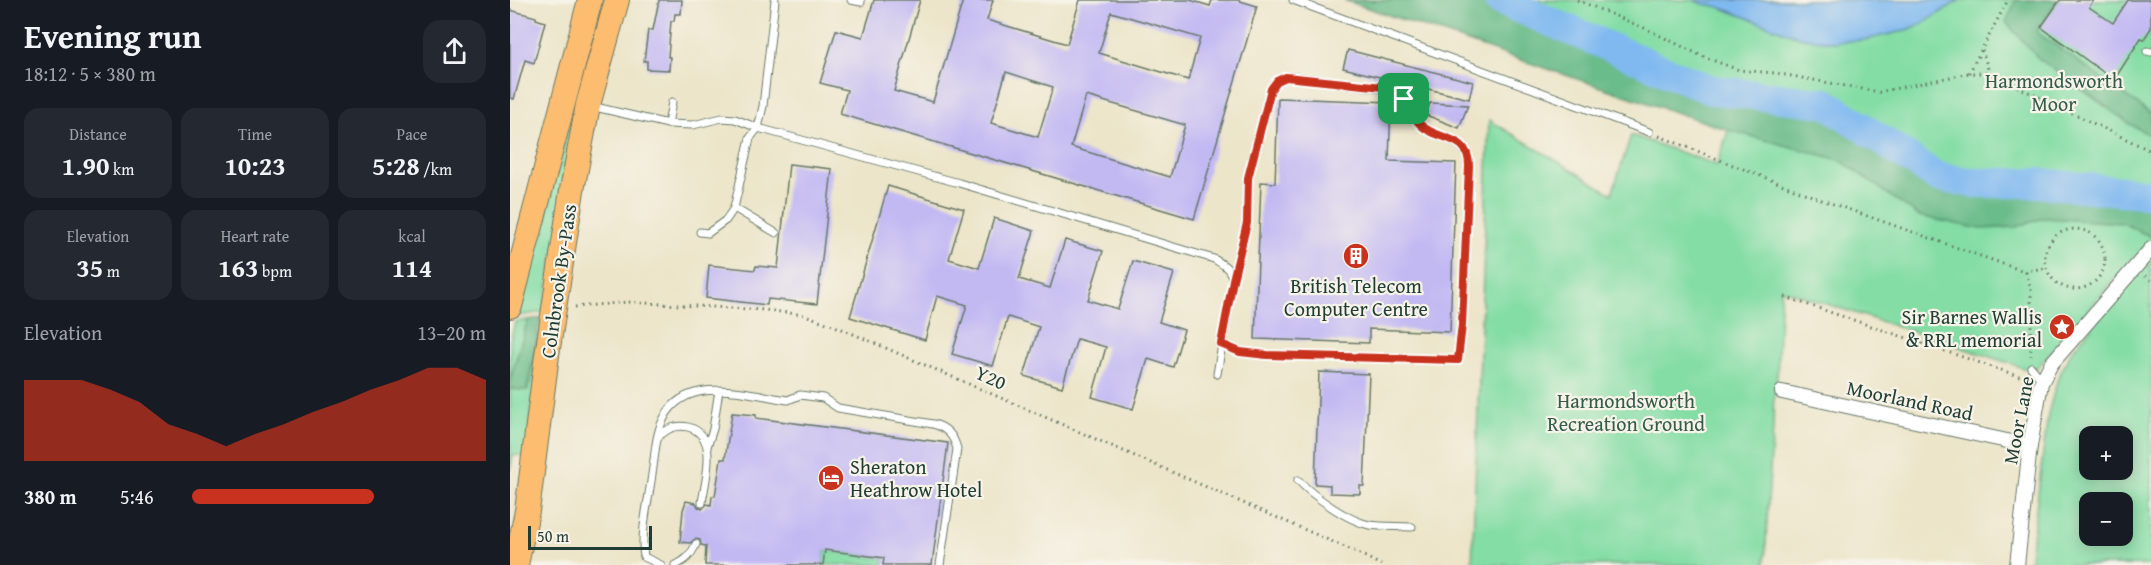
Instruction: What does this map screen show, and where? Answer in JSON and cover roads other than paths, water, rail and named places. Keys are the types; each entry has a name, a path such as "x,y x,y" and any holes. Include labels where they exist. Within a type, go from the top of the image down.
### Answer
{"highway":[{"name":"Colnbrook By-Pass","path":"510,306 590,0"},
{"name":"Colnbrook By-Pass","path":"516,565 516,536 532,476 559,268 588,105 617,0"}],"street":[{"name":"Moor Lane","path":"2017,565 2030,446 2041,381 2058,356 2151,249"},
{"name":"Moorland Road","path":"1782,392 2030,446"}],"lane":[{"path":"700,232 708,233 726,220 734,208 750,138 758,128 763,106 775,0"},
{"path":"851,0 861,3"},
{"path":"1293,0 1649,132"},
{"path":"1217,374 1221,344 1233,280 1247,223 1248,178 1271,89 1277,81 1286,77 1297,77 1392,90 1404,99 1420,124 1432,133 1456,142 1465,149 1469,166 1462,325 1458,360 1267,355 1240,352 1221,344"},
{"path":"668,124 672,102"},
{"path":"588,105 668,124 693,125 722,118 735,119 758,128 959,183 1214,259 1226,266 1233,280"},
{"path":"734,208 776,233"},
{"path":"2031,367 2041,381"},
{"path":"702,503 708,444 713,429 719,390"},
{"path":"661,565 644,557 643,549 658,437 666,414 678,401 692,393 719,390 788,400 800,395 823,398 838,408 920,421 940,426 946,430 952,435 957,449 940,565"},
{"path":"658,437 673,427 685,426 699,432 708,444"},
{"path":"1298,480 1312,494 1336,510 1368,525 1412,526"},
{"path":"675,565 691,555 696,544"}],"water":[{"path":"1694,0 1960,0 1922,24 1904,31 1864,40 1830,42 1799,37"}],"waterway":[{"path":"1499,0 1711,90 1826,103 1937,177 1975,183 2039,183 2151,194"}],"place":[{"name":"British Telecom Computer Centre","path":"1356,256"},
{"name":"Sir Barnes Wallis & RRL memorial","path":"2062,327"},
{"name":"Sheraton Heathrow Hotel","path":"831,478"}],"park label":[{"name":"Harmondsworth Moor","path":"2054,92"},
{"name":"Harmondsworth Recreation Ground","path":"1626,412"}]}
